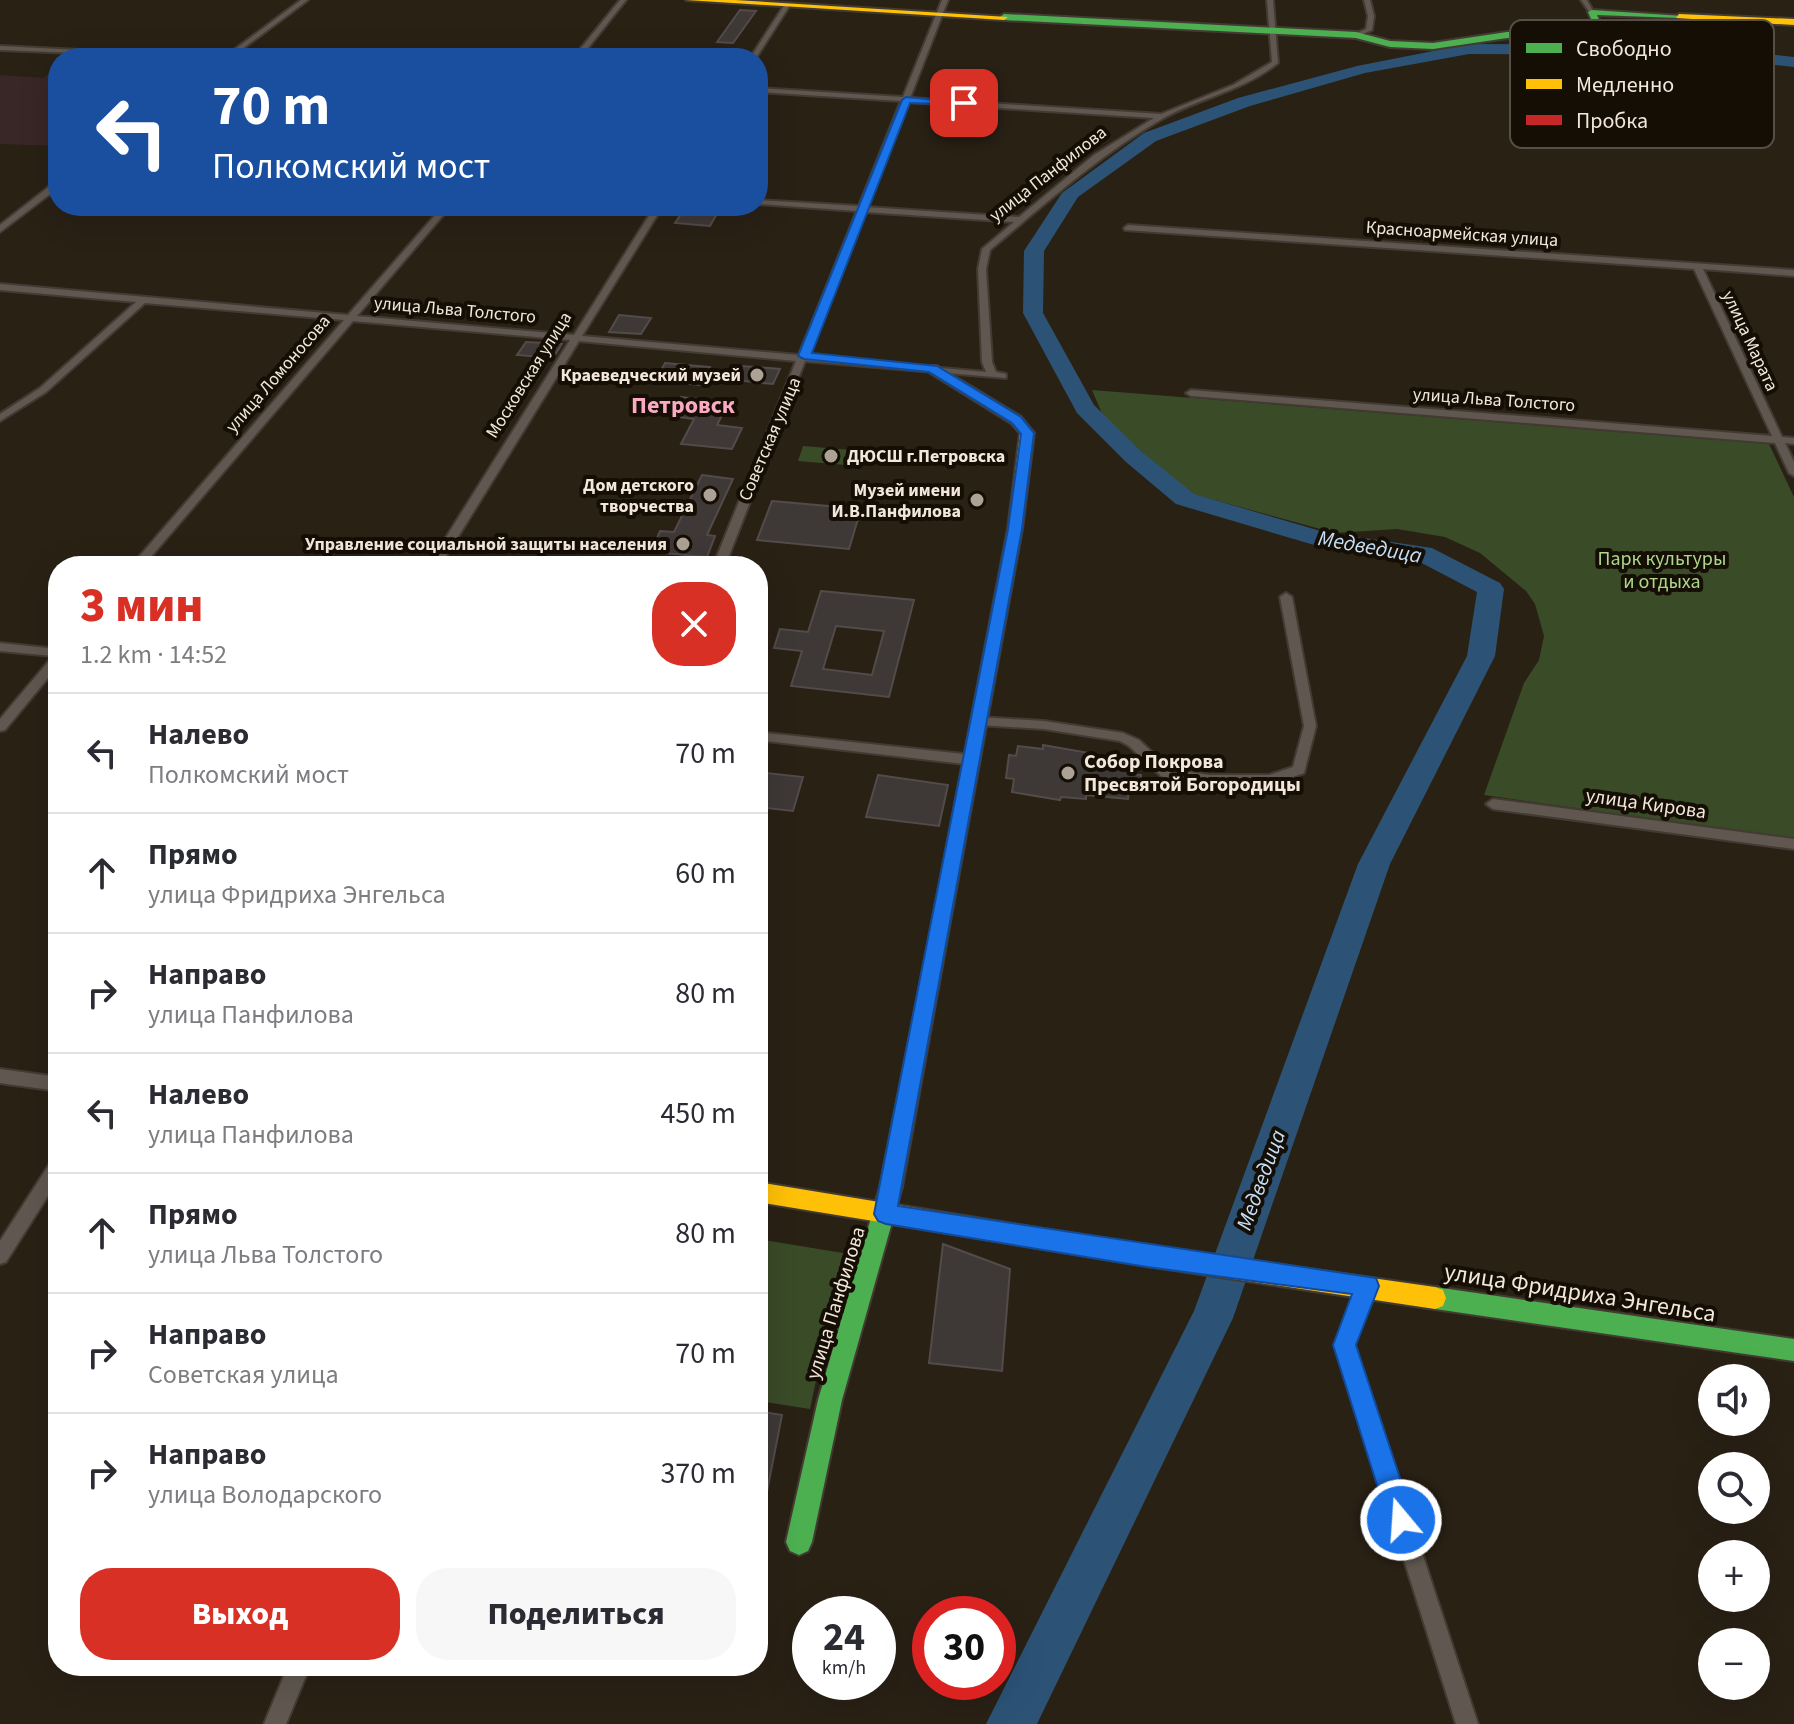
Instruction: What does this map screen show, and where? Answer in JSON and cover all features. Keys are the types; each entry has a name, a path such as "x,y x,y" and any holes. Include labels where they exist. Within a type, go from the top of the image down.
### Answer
{"street":[{"path":"240,48 305,0"},
{"path":"584,48 623,0"},
{"path":"690,0 942,7 1356,35 1390,44 1433,46 1510,35"},
{"path":"768,91 1162,116 1236,87 1275,63 1277,46 1272,30 1270,0"},
{"path":"1356,35 1369,30 1371,16 1367,0"},
{"path":"759,48 789,2"},
{"path":"1588,6 1768,20"},
{"name":"Советская улица","path":"723,556 942,7"},
{"path":"1774,20 1794,22"},
{"path":"0,48 48,50"},
{"name":"улица Панфилова","path":"997,375 987,362 982,269 986,249 1097,157 1162,116"},
{"path":"0,229 48,192"},
{"path":"768,203 1022,220"},
{"name":"улица Ломоносова","path":"146,556 438,216"},
{"name":"Московская улица","path":"440,556 653,216"},
{"name":"Красноармейская улица","path":"1128,228 1794,273"},
{"name":"улица Марата","path":"1697,266 1794,473"},
{"name":"улица Льва Толстого","path":"0,287 997,375"},
{"path":"0,418 43,390 143,300"},
{"name":"улица Панфилова","path":"799,1542 830,1400 886,1214 947,877 973,760 1015,529 1027,433 1016,420 933,369"},
{"name":"улица Льва Толстого","path":"1191,393 1794,441"},
{"path":"979,721 1044,725 1123,737 1134,743 1166,773 1210,780 1270,780 1299,770 1310,726 1286,597"},
{"path":"0,647 48,654"},
{"path":"0,727 48,667"},
{"path":"768,737 973,760"},
{"name":"улица Кирова","path":"1493,804 1794,844"},
{"path":"0,1076 48,1083"},
{"path":"0,1256 48,1181"},
{"path":"768,1194 886,1214"},
{"name":"улица Фридриха Энгельса","path":"886,1214 1147,1256 1794,1350"},
{"path":"1363,1286 1345,1345 1467,1724"},
{"path":"275,1724 295,1676"}],"shaded area":[{"path":"0,75 43,78 48,75 48,146 0,144"}],"green space":[{"name":"Парк культуры и отдыха","path":"1092,390 1769,444 1794,497 1794,839 1484,795 1524,683 1539,660 1544,636 1535,604 1526,591 1480,553 1445,537 1397,529 1335,533 1185,492 1103,416"},
{"name":"ДЮСШ г.Петровска","path":"803,446 863,451 858,466 798,461"},
{"path":"768,1241 843,1253 810,1409 768,1403"}],"building":[{"path":"740,10 756,11 733,43 717,42"},
{"path":"680,216 716,216 710,226 675,223"},
{"path":"619,315 651,318 641,334 609,332"},
{"path":"526,342 562,344 553,358 517,355"},
{"path":"665,363 710,367 701,385 655,381"},
{"name":"Краеведческий музей","path":"741,366 780,369 773,384 734,380"},
{"path":"681,397 729,402 717,425 742,428 732,449 681,444 694,419 671,416"},
{"path":"702,475 733,479 707,535 715,536 707,556 651,552 660,531 674,532"},
{"path":"772,501 861,509 849,549 757,540"},
{"path":"821,591 914,600 889,697 791,686 802,651 774,648 780,629 808,632","holes":["836,626 884,631 872,675 823,669"]},
{"name":"Собор Покрова Пресвятой Богородицы","path":"1043,745 1089,753 1088,758 1130,762 1129,774 1141,775 1141,790 1129,789 1128,799 1086,795 1086,799 1061,797 1060,800 1012,792 1014,779 1006,778 1009,755 1016,756 1018,746 1043,749"},
{"path":"768,773 803,777 793,811 768,808"},
{"path":"878,775 948,785 939,826 866,817"},
{"path":"943,1244 1010,1269 1002,1371 929,1363"},
{"path":"768,1413 782,1415 768,1487"}],"waterway":[{"name":"Медведица","path":"1011,1724 1212,1318 1374,864 1481,656 1491,589 1423,553 1321,539 1185,499 1134,457 1085,408 1033,313 1034,251 1071,193 1150,137 1244,102 1363,69 1469,49 1510,49"},
{"name":"Медведица","path":"1774,60 1794,62"}],"traffic: fast":[{"path":"1595,20 1592,12 1679,16"},
{"path":"1004,17 1356,35 1390,44 1433,46 1510,35"},
{"path":"799,1542 830,1400 891,1187"},
{"path":"1435,1298 1794,1350"}],"traffic: slow":[{"path":"690,0 1004,17"},
{"path":"1679,16 1756,20"},
{"path":"1774,21 1794,22"},
{"path":"933,369 1016,420 1027,433 1015,529 937,944"},
{"path":"768,1194 1147,1256 1435,1298"}],"traffic: jam":[{"path":"891,1187 937,944"}],"place":[{"name":"Краеведческий музей","path":"757,375"},
{"name":"ДЮСШ г.Петровска","path":"831,456"},
{"name":"Дом детского творчества","path":"710,495"},
{"name":"Музей имени И.В.Панфилова","path":"977,500"},
{"name":"Управление социальной защиты населения","path":"683,544"},
{"name":"Собор Покрова Пресвятой Богородицы","path":"1068,773"}],"district":[{"name":"Петровск","path":"683,405"}],"route":[{"path":"964,103 906,100 804,356 933,369 1016,420 1027,433 1015,529 973,760 947,877 886,1214 1147,1256 1367,1286 1345,1345 1401,1520"}]}
